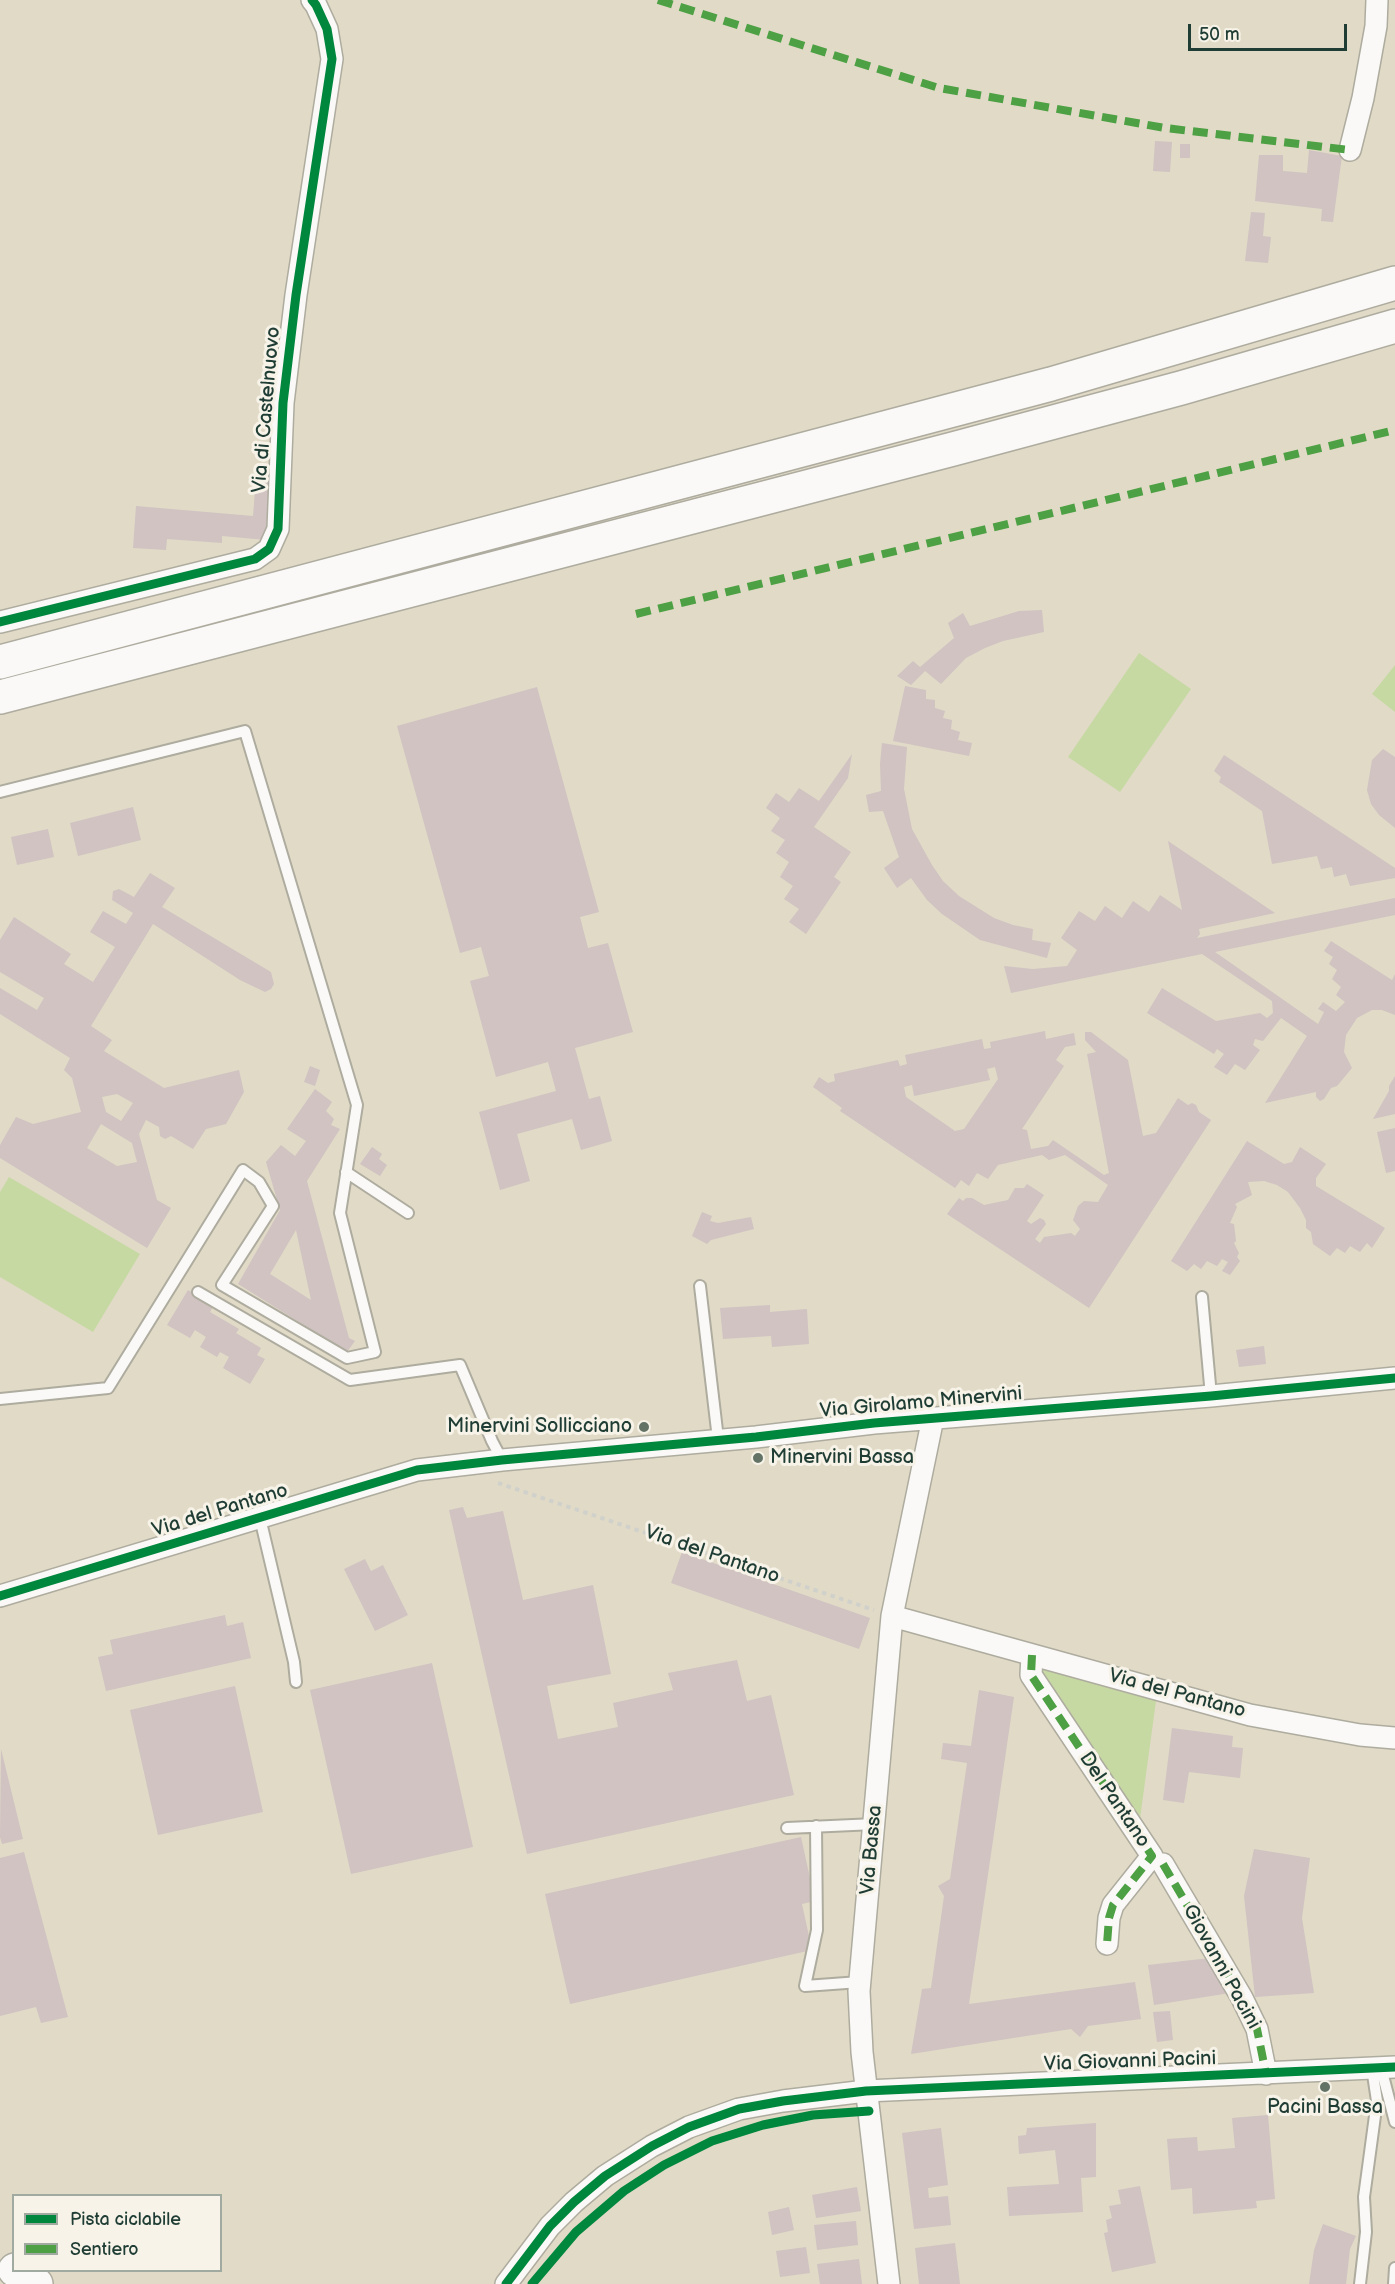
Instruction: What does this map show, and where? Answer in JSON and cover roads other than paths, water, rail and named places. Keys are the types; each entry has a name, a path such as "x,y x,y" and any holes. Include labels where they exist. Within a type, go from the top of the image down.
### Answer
{"highway":[{"path":"0,662 1039,388 1192,345 1395,283"},
{"path":"0,699 953,449 1181,388 1395,326"},
{"path":"17,2272 36,2284"}],"street":[{"name":"Via di Castelnuovo","path":"0,622 255,559 269,549 278,529 284,393 296,295 332,59 327,29 312,0"},
{"path":"1350,150 1363,98 1376,26 1377,0"},
{"name":"Via Girolamo Minervini","path":"452,1467 502,1460 933,1418 1211,1396 1395,1378"},
{"name":"Via Bassa","path":"889,2284 859,2020 860,1982 892,1616 933,1418"},
{"name":"Via del Pantano","path":"0,1596 417,1470 452,1467"},
{"name":"Via del Pantano","path":"892,1616 1250,1715 1360,1735 1395,1738"},
{"name":"Del Pantano","path":"1032,1655 1031,1675 1152,1856 1113,1905 1109,1918 1107,1944"},
{"name":"Giovanni Pacini","path":"1163,1864 1242,1998 1257,2029 1266,2074"},
{"name":"Via Giovanni Pacini","path":"506,2284 533,2247 574,2202 605,2176 652,2146 689,2127 739,2109 783,2100 866,2091 1383,2068"}],"lane":[{"path":"0,792 245,731 357,1105 340,1213 375,1352 347,1358 222,1285 273,1206 259,1182 243,1170 108,1388 0,1399"},
{"path":"346,1172 408,1213"},
{"path":"700,1286 718,1439"},
{"path":"198,1292 350,1380 460,1365 502,1460"},
{"path":"1202,1297 1211,1396"},
{"path":"260,1518 294,1662 296,1682"},
{"path":"787,1828 875,1824"},
{"path":"816,1826 817,1930 805,1986 860,1982"},
{"path":"1383,2068 1395,2122"},
{"path":"1360,2284 1366,2232 1364,2197 1383,2068"},
{"path":"1394,2284 1395,2268"}],"place":[{"name":"Minervini Sollicciano","path":"644,1427"},
{"name":"Minervini Bassa","path":"758,1458"},
{"name":"Pacini Bassa","path":"1325,2087"}]}
